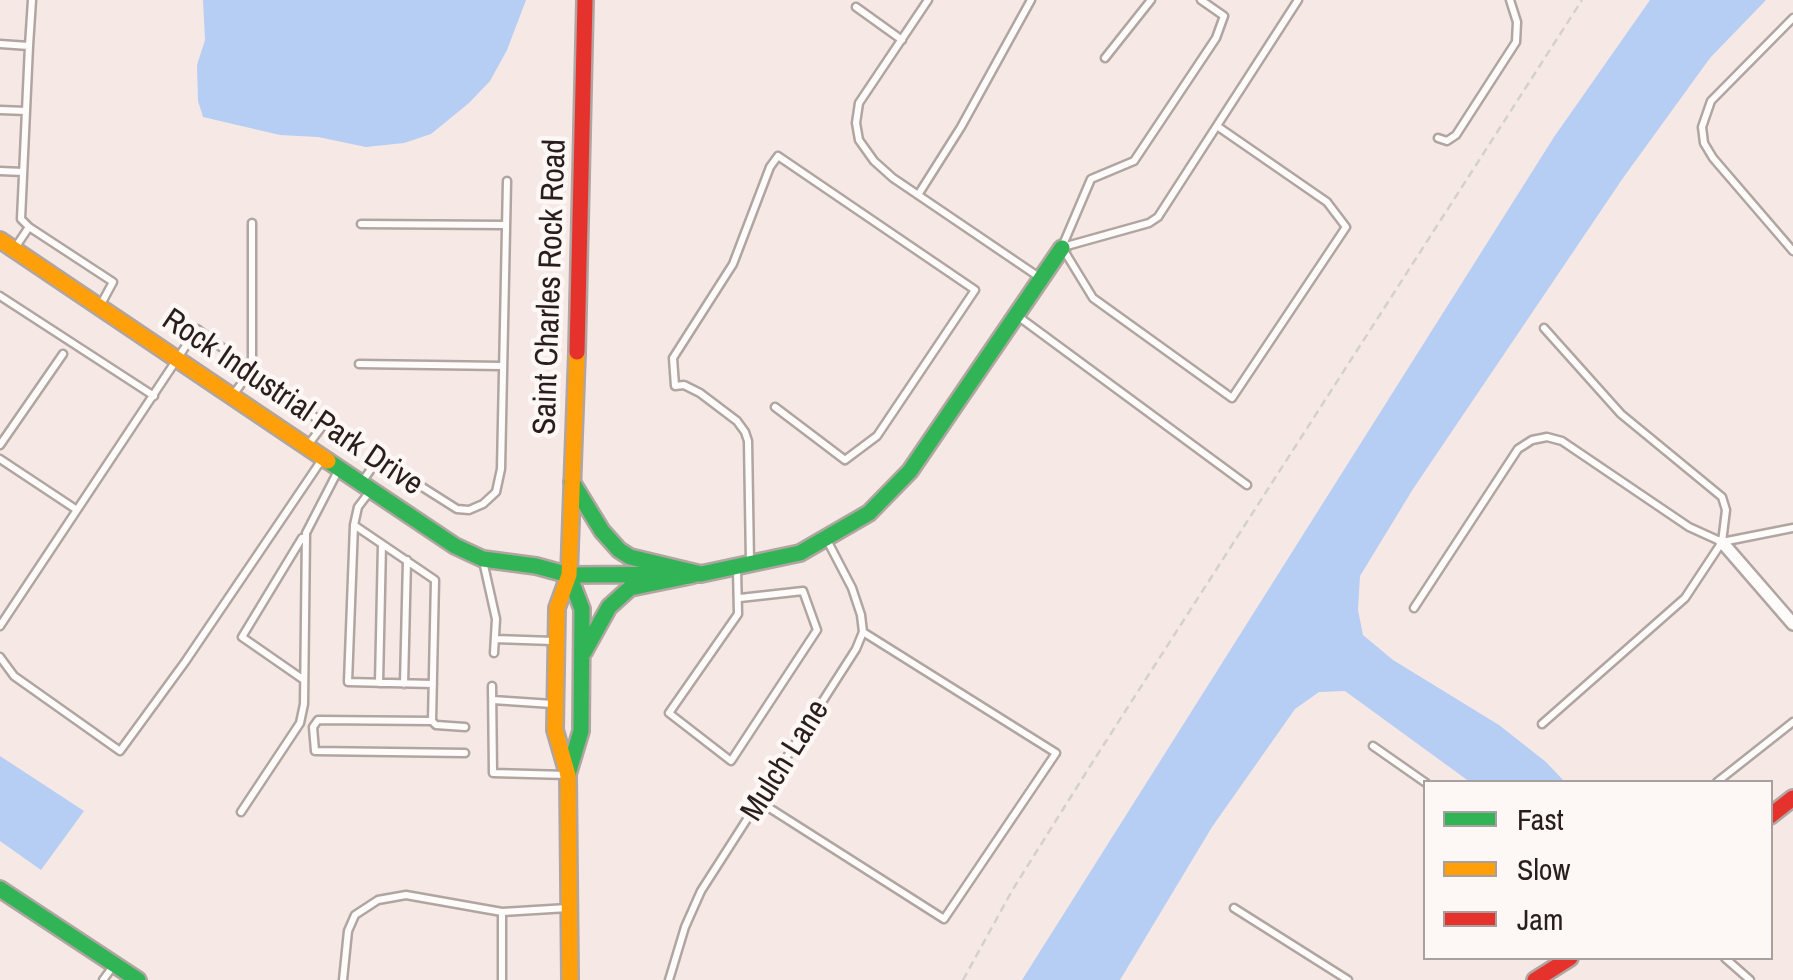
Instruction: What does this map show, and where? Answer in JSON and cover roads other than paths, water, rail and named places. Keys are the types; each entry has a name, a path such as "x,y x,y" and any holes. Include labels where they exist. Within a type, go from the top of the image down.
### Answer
{"main road":[{"name":"Saint Charles Rock Road","path":"570,980 568,774 556,730 557,608 569,575 581,254 585,0"},
{"name":"Rock Industrial Park Drive","path":"7,245 456,546 483,559 569,575 702,574"},
{"path":"581,656 610,608 630,588 800,553 869,513 910,471 1062,248"},
{"path":"572,481 602,531 620,550 630,557 702,574"},
{"name":"Saint Charles Rock Road","path":"568,774 581,732 582,609 569,575"},
{"path":"1773,814 1793,798"},
{"path":"0,889 138,980"},
{"path":"1538,979 1567,960"}],"street":[{"path":"1722,542 1793,624"}],"lane":[{"path":"32,0 21,219 113,282 99,307"},
{"path":"928,0 860,103 856,123 859,140 874,162 1041,278"},
{"path":"918,195 1031,0"},
{"path":"1106,58 1151,0"},
{"path":"1062,248 1091,179 1134,161 1216,38 1224,16 1202,0"},
{"path":"1062,248 1158,217 1298,0"},
{"path":"1438,138 1447,142 1456,135 1516,42 1517,22 1510,0"},
{"path":"856,7 902,40"},
{"path":"1793,18 1710,101 1702,128 1704,143 1714,158 1793,251"},
{"path":"0,44 29,46"},
{"path":"0,110 26,111"},
{"path":"1062,248 1093,298 1232,398 1346,227 1328,202 1217,126"},
{"path":"740,598 803,591 818,630 731,760 669,713 738,614 748,441 737,421 700,393 684,385 675,386 674,358 733,264 770,166 778,156 975,290 877,436 845,460 775,407"},
{"path":"0,172 23,172"},
{"path":"433,684 348,682 354,525 378,459 458,509 469,510 483,504 496,492 501,469 506,181"},
{"path":"232,396 252,368 252,223"},
{"path":"361,224 506,225"},
{"path":"7,245 30,227"},
{"path":"0,296 154,396"},
{"path":"1016,315 1248,485"},
{"path":"1542,724 1685,598 1722,542 1726,510 1722,496 1621,414 1544,328"},
{"path":"0,626 197,329 324,424 307,446"},
{"path":"0,445 63,354"},
{"path":"359,364 503,366"},
{"path":"1414,608 1518,449 1532,440 1547,437 1562,441 1689,526 1722,542 1793,528"},
{"path":"0,656 14,676 120,751 324,457"},
{"path":"0,459 77,510"},
{"path":"304,680 242,637 340,468"},
{"path":"354,525 435,580 432,721"},
{"path":"241,812 300,723 306,532"},
{"path":"760,802 944,919 1056,753 863,632 852,588 827,540"},
{"path":"379,683 382,544"},
{"path":"483,559 496,619 494,653"},
{"path":"404,684 407,560"},
{"name":"Mulch Lane","path":"669,980 684,927 701,891 856,649 863,632"},
{"path":"495,639 557,641"},
{"path":"492,686 493,773 568,774"},
{"path":"494,700 556,704"},
{"path":"465,727 436,725 432,721 318,720 313,727 315,751 466,753"},
{"path":"1720,780 1793,722"},
{"path":"1373,746 1423,781"},
{"path":"343,980 348,931 355,915 378,900 406,895 502,912 570,908"},
{"path":"1234,908 1348,980"},
{"path":"502,912 502,980"},
{"path":"1727,960 1750,980"},
{"path":"103,980 114,964"}],"water":[{"path":"203,0 526,0 490,81 469,103 431,134 404,143 366,147 318,137 280,135 203,117 198,101 197,65 205,40"},
{"path":"1650,0 1766,0 1710,58 1623,178 1413,489 1360,576 1358,610 1363,635 1393,660 1499,725 1563,780 1467,780 1345,691 1319,692 1295,709 1212,827 1120,980 1022,980 1554,137"},
{"path":"0,756 84,811 41,870 0,841"}]}
